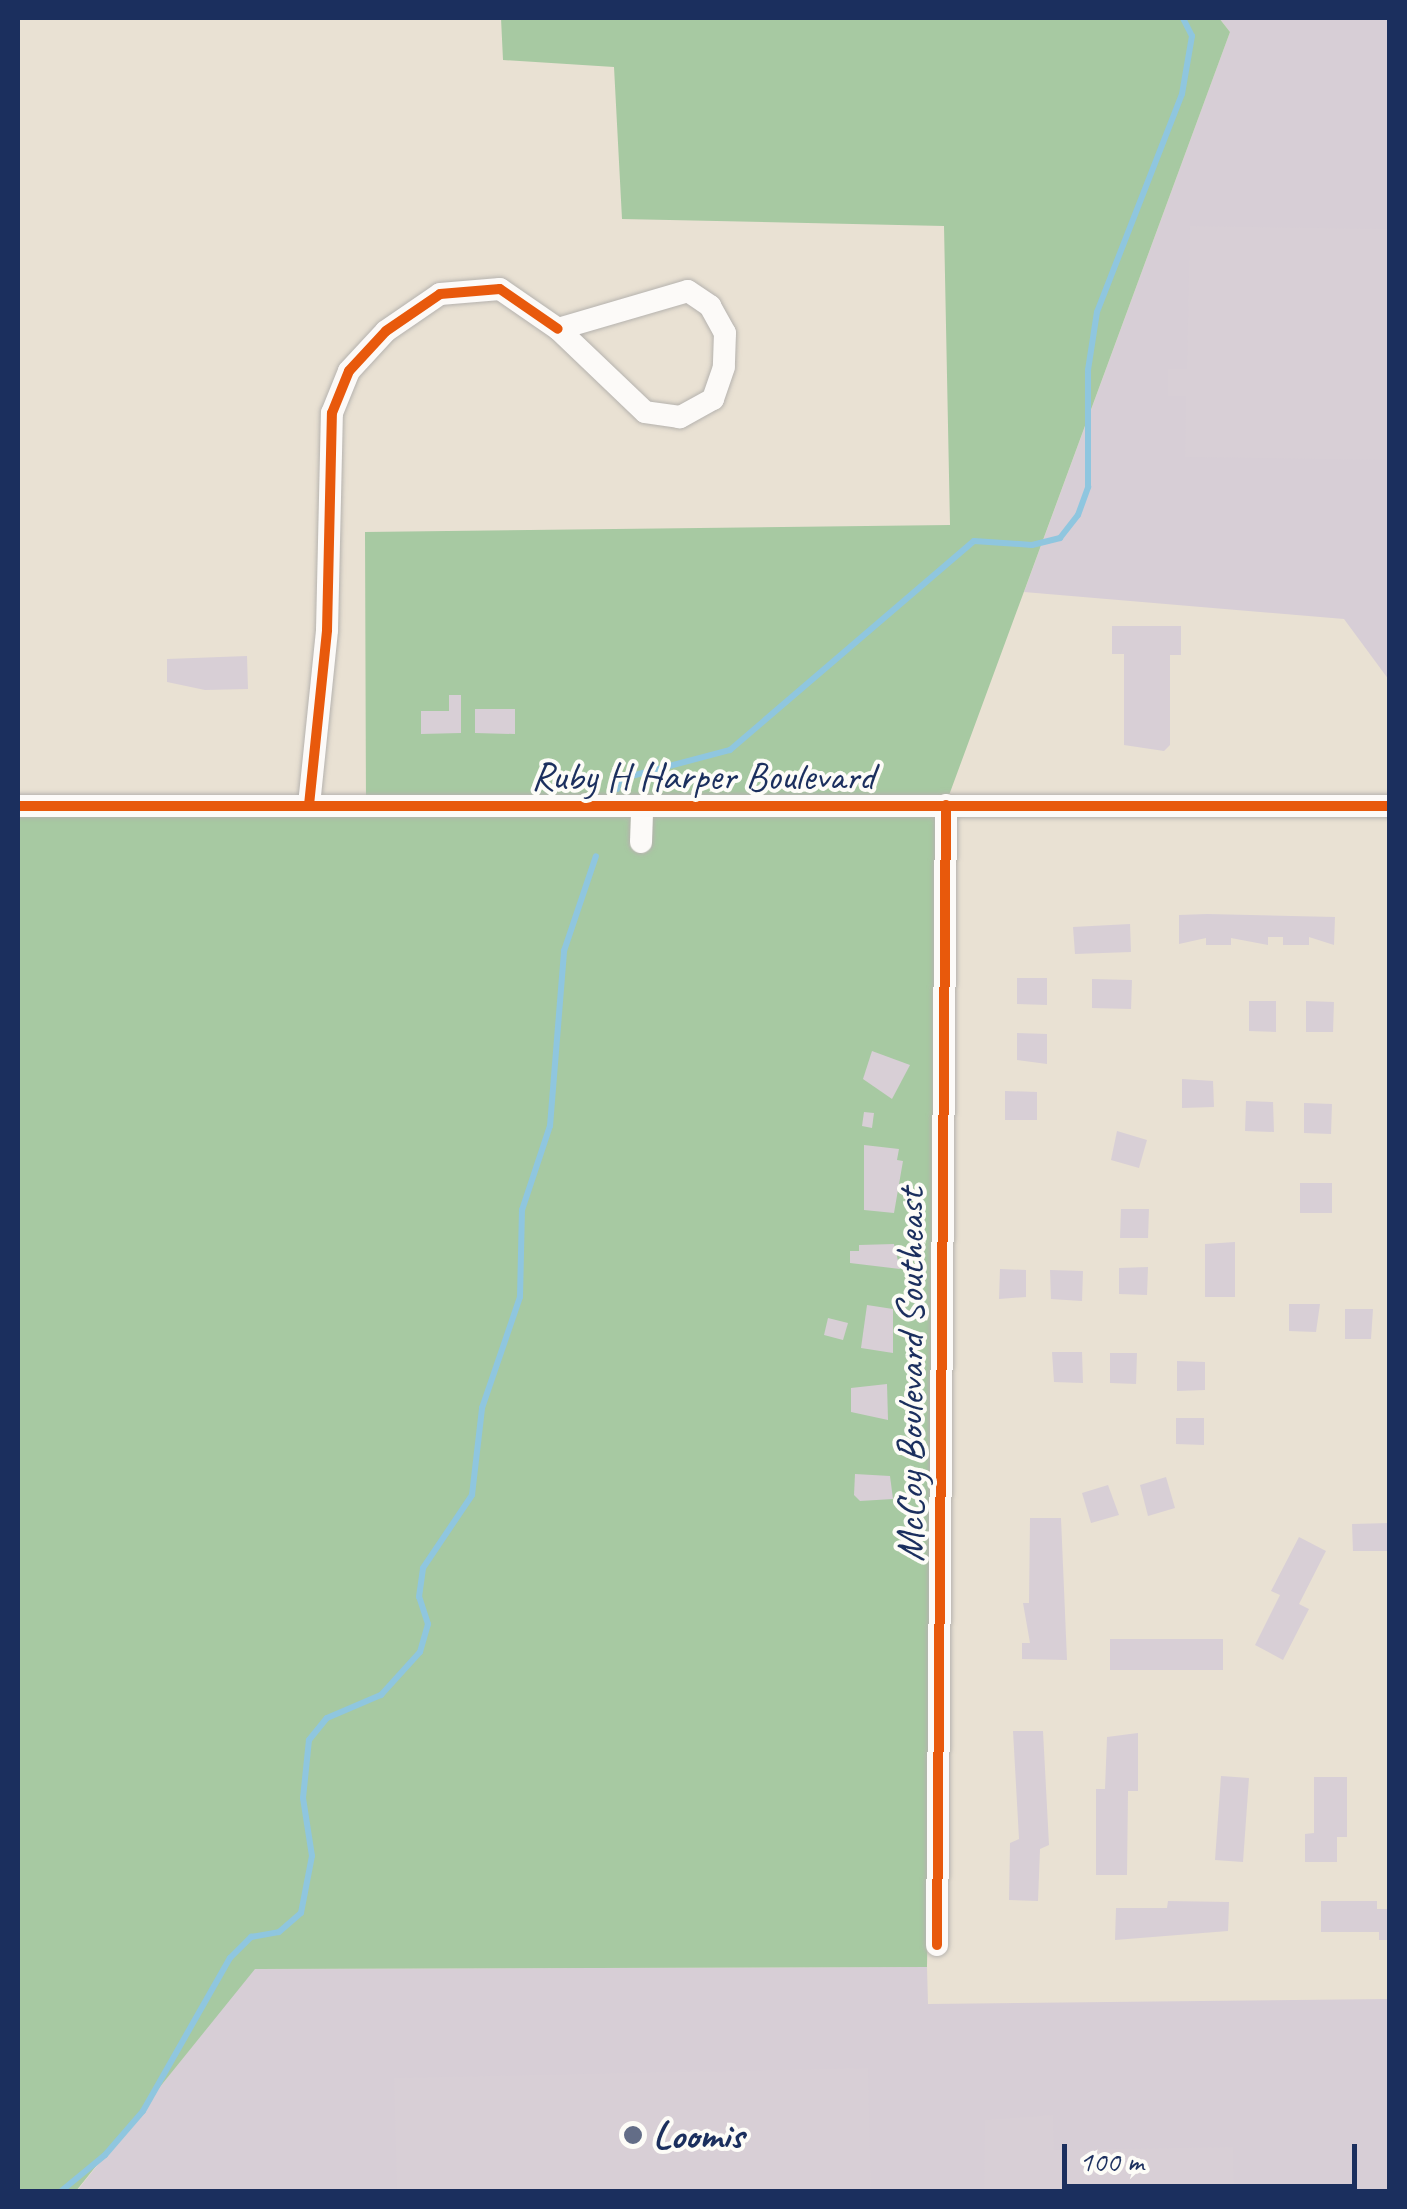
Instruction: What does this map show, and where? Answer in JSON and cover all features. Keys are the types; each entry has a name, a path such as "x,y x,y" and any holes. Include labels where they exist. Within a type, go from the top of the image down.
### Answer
{"street":[{"path":"309,805 327,630 332,413 349,371 386,331 440,294 500,289 558,329 645,412 680,418 713,400 724,366 724,333 710,306 688,291 558,329"},
{"name":"Ruby H Harper Boulevard","path":"18,806 1390,806"},
{"path":"641,842 642,806"},
{"name":"McCoy Boulevard Southeast","path":"937,1945 946,806"}],"shaded area":[{"path":"1219,18 1389,18 1389,680 1344,619 1024,592 1230,32"},
{"path":"927,1967 928,2004 1389,1999 1389,2191 76,2192 254,1969"}],"green space":[{"path":"501,18 1219,18 1230,32 948,798 927,1967 255,1969 76,2191 18,2191 18,798 366,809 365,532 950,525 944,226 622,219 614,67 503,60"}],"building":[{"path":"1190,226 1390,229 1390,460 1185,457 1186,396 1168,396 1168,369 1187,369"},
{"path":"1112,626 1181,626 1181,655 1170,655 1170,745 1164,751 1124,745 1124,654 1112,654"},
{"path":"247,656 248,689 205,690 167,682 167,659"},
{"path":"449,695 461,695 461,733 421,734 421,711 449,711"},
{"path":"475,709 515,709 515,734 475,733"},
{"path":"1179,915 1335,917 1334,945 1309,937 1309,945 1283,945 1283,937 1268,937 1268,945 1231,938 1231,945 1206,945 1206,938 1179,944"},
{"path":"1130,924 1131,952 1075,954 1073,927"},
{"path":"1017,978 1047,978 1047,1005 1017,1004"},
{"path":"1092,979 1132,980 1131,1009 1092,1008"},
{"path":"1249,1001 1276,1001 1276,1032 1249,1031"},
{"path":"1306,1001 1334,1002 1333,1032 1306,1032"},
{"path":"1017,1033 1047,1034 1047,1064 1017,1060"},
{"path":"872,1051 910,1065 892,1099 863,1079"},
{"path":"1182,1079 1213,1081 1214,1107 1182,1108"},
{"path":"1005,1091 1037,1092 1037,1120 1005,1120"},
{"path":"1246,1101 1273,1102 1274,1132 1245,1131"},
{"path":"1304,1103 1332,1104 1331,1134 1304,1133"},
{"path":"864,1112 874,1113 872,1128 862,1126"},
{"path":"1117,1131 1147,1140 1139,1168 1111,1160"},
{"path":"864,1145 899,1149 897,1160 903,1161 894,1213 864,1210"},
{"path":"1300,1183 1332,1183 1332,1213 1300,1213"},
{"path":"1121,1209 1149,1209 1148,1238 1120,1238"},
{"path":"1235,1242 1235,1297 1205,1297 1205,1244"},
{"path":"894,1244 900,1269 850,1263 850,1251 859,1251 859,1245"},
{"path":"1148,1267 1147,1295 1119,1294 1119,1268"},
{"path":"1000,1269 1026,1270 1026,1297 999,1299"},
{"path":"1050,1270 1083,1271 1082,1301 1051,1299"},
{"path":"1289,1304 1320,1304 1316,1332 1289,1331"},
{"path":"867,1305 893,1309 893,1353 861,1348"},
{"path":"1345,1309 1373,1309 1371,1339 1345,1339"},
{"path":"828,1318 848,1323 843,1340 824,1335"},
{"path":"1052,1352 1082,1352 1083,1383 1054,1382"},
{"path":"1110,1353 1137,1353 1136,1384 1110,1383"},
{"path":"1177,1361 1205,1362 1205,1390 1177,1391"},
{"path":"887,1384 888,1420 851,1412 851,1388"},
{"path":"1176,1418 1204,1418 1204,1445 1176,1444"},
{"path":"855,1474 890,1476 893,1499 860,1501 854,1495"},
{"path":"1166,1477 1175,1508 1148,1516 1140,1485"},
{"path":"1108,1485 1119,1515 1091,1523 1082,1493"},
{"path":"1030,1518 1061,1518 1067,1660 1022,1659 1022,1643 1030,1643 1023,1603 1029,1603"},
{"path":"1390,1523 1390,1551 1353,1551 1352,1524"},
{"path":"1299,1537 1326,1551 1299,1604 1309,1609 1283,1660 1255,1645 1280,1595 1271,1591"},
{"path":"1110,1639 1223,1639 1223,1670 1110,1670"},
{"path":"1013,1731 1043,1731 1049,1845 1040,1849 1038,1901 1009,1900 1010,1843 1019,1839"},
{"path":"1138,1733 1138,1791 1128,1791 1127,1875 1096,1875 1096,1789 1105,1789 1107,1737"},
{"path":"1221,1776 1249,1778 1243,1862 1215,1860"},
{"path":"1314,1777 1347,1777 1347,1837 1337,1837 1337,1862 1305,1862 1305,1834 1314,1833"},
{"path":"1168,1901 1229,1902 1228,1931 1115,1940 1116,1908 1167,1908"},
{"path":"1321,1901 1377,1901 1377,1909 1390,1909 1390,1940 1379,1940 1379,1932 1321,1932"},
{"name":"Loomis","path":"868,2068 871,2192 397,2192 394,2078"},
{"path":"1053,2115 1054,2150 1233,2147 1234,2192 984,2192 985,2120"}],"waterway":[{"path":"617,789 620,779 730,750 974,541 1032,545 1060,538 1078,515 1088,487 1088,370 1097,312 1182,94 1192,36 1183,18"},
{"path":"60,2192 105,2155 143,2111 230,1958 251,1937 279,1932 301,1913 312,1856 303,1798 309,1740 327,1718 381,1695 420,1652 428,1624 419,1597 423,1568 472,1495 482,1408 520,1297 522,1210 550,1126 564,951 596,856"}],"cycle path":[{"path":"309,805 327,630 332,413 349,371 386,331 440,294 500,289 558,329"},
{"path":"937,1945 946,805"},
{"path":"18,806 1390,806"}],"place":[{"name":"Loomis","path":"633,2135"}]}
